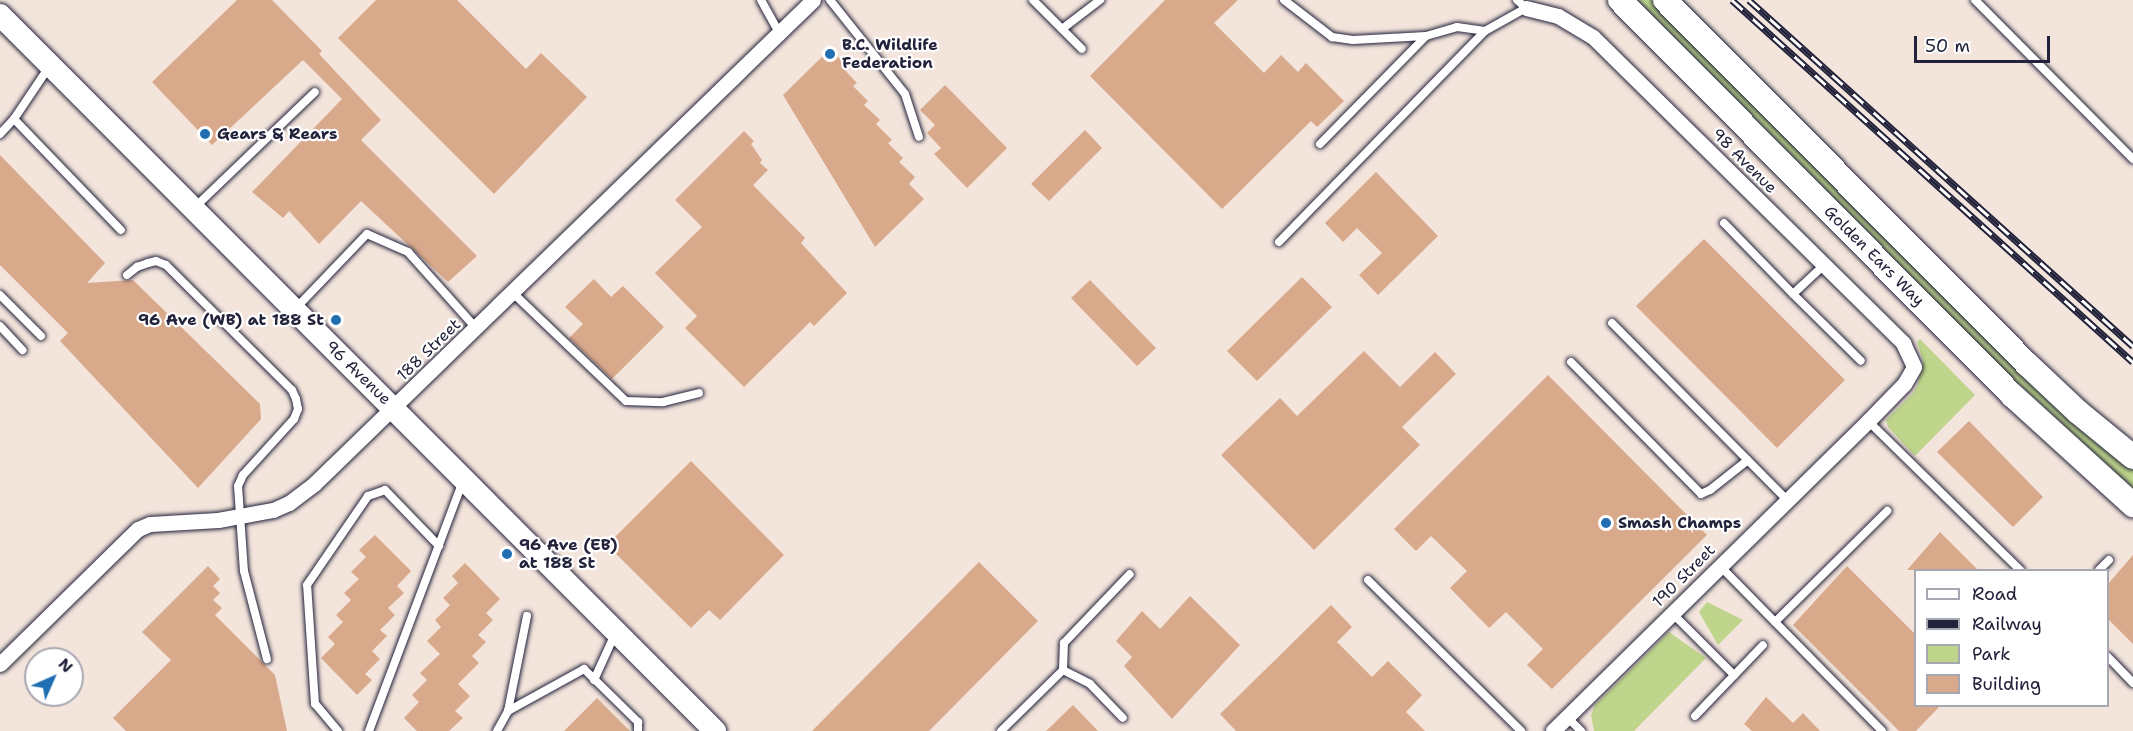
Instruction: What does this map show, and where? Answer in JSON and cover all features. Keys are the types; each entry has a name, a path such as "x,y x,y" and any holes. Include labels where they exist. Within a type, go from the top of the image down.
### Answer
{"main road":[{"name":"Golden Ears Way","path":"1620,0 2012,395 2133,505"},
{"name":"Golden Ears Way","path":"1665,0 2027,364 2078,412 2133,457"},
{"name":"96 Avenue","path":"0,15 715,731"}],"street":[{"name":"188 Street","path":"0,664 138,529 162,522 240,517 278,508 298,497 477,329 813,0"},
{"name":"98 Avenue","path":"1522,4 1558,16 1593,37 1903,343 1914,367"},
{"name":"190 Street","path":"1553,731 1868,421 1904,384 1914,367"}],"lane":[{"path":"761,0 779,33"},
{"path":"830,0 904,94 919,137"},
{"path":"1033,0 1082,49"},
{"path":"1062,29 1100,0"},
{"path":"1284,0 1332,37 1353,40 1426,36 1457,27 1485,31"},
{"path":"1975,0 2133,159"},
{"path":"1279,242 1485,31 1522,4"},
{"path":"1320,144 1426,36"},
{"path":"0,134 14,119 50,66"},
{"path":"194,208 315,92"},
{"path":"14,119 121,230"},
{"path":"1724,223 1861,361"},
{"path":"294,311 367,234 408,252 477,329"},
{"path":"127,275 137,267 148,263 156,261 166,265 292,390 298,409 294,420 243,475 238,486 244,537 244,571 267,659"},
{"path":"1793,294 1824,265"},
{"path":"513,293 626,401 663,402 699,393"},
{"path":"0,295 41,336"},
{"path":"1612,323 1787,500"},
{"path":"0,326 22,350"},
{"path":"1571,362 1701,494 1710,490 1748,460"},
{"path":"1868,421 2019,569"},
{"path":"369,731 464,479"},
{"path":"338,731 315,704 307,585 368,496 385,490 439,546"},
{"path":"1774,622 1887,511"},
{"path":"2100,569 2109,560"},
{"path":"1719,566 1882,731"},
{"path":"1001,731 1063,670 1064,643 1130,574"},
{"path":"1368,580 1521,731"},
{"path":"1672,613 1734,675"},
{"path":"497,731 508,711 527,616"},
{"path":"594,680 616,632"},
{"path":"1695,716 1763,645"},
{"path":"2109,658 2133,683"},
{"path":"508,711 584,669 638,722 638,731"},
{"path":"1063,670 1090,684 1123,718"},
{"path":"1567,717 1581,731"}],"shaded area":[{"path":"0,0 2133,0 2133,731 0,731"}],"green space":[{"path":"1638,0 1652,0 2076,424 2133,470 2133,489 2008,374"},
{"path":"1920,339 1975,395 1915,456 1888,427 1886,420 1914,392 1918,384 1923,361 1917,342"},
{"path":"1707,602 1743,620 1718,645 1699,612"},
{"path":"1669,632 1706,658 1634,731 1594,731 1591,715 1595,705"}],"building":[{"path":"237,0 272,0 322,51 319,54 381,120 361,140 477,256 448,282 361,201 319,244 289,211 283,218 252,192 342,99 303,60 212,145 152,82"},
{"path":"376,0 457,0 526,69 541,53 587,97 494,194 338,38"},
{"path":"1165,0 1238,0 1214,23 1264,73 1281,55 1298,72 1306,63 1344,101 1317,127 1311,121 1222,209 1090,76"},
{"path":"830,49 845,64 842,67 857,83 853,86 868,101 864,105 880,120 876,124 892,140 888,143 903,158 899,162 915,177 909,184 924,199 875,247 783,95"},
{"path":"945,85 1007,148 967,188 934,154 941,148 927,133 935,125 920,110"},
{"path":"1085,130 1102,148 1049,201 1031,184"},
{"path":"744,131 754,141 751,144 762,160 760,163 768,170 753,185 805,238 801,243 847,293 814,326 810,322 744,387 685,328 697,316 655,273 702,227 675,200"},
{"path":"0,155 105,263 87,283 133,280 260,404 261,419 198,488 60,341 68,333 0,265"},
{"path":"1376,172 1438,236 1378,295 1359,275 1382,253 1357,228 1343,242 1325,223"},
{"path":"1704,239 1845,380 1777,448 1636,306"},
{"path":"1302,277 1332,307 1257,381 1227,351"},
{"path":"594,279 611,297 623,286 664,327 612,379 569,338 583,324 565,307"},
{"path":"1090,280 1156,348 1137,366 1071,298"},
{"path":"1364,351 1400,387 1435,352 1456,374 1402,427 1420,445 1314,550 1221,455 1280,398 1297,416"},
{"path":"1548,375 1707,535 1552,689 1527,665 1543,649 1506,612 1489,628 1450,588 1467,571 1431,536 1416,551 1394,529"},
{"path":"1969,421 2043,497 2013,527 1937,452"},
{"path":"691,461 784,555 720,620 709,610 691,628 607,545"},
{"path":"1940,532 1977,569 1914,569 1907,570"},
{"path":"375,535 411,571 397,586 404,593 388,608 395,615 380,630 387,636 372,651 380,659 365,674 372,680 357,695 321,658 335,644 328,637 343,622 336,615 351,600 344,593 359,579 351,572 366,557 359,550"},
{"path":"2133,555 2133,644 2109,620 2109,583"},
{"path":"979,562 1038,621 929,731 812,731"},
{"path":"465,563 500,599 486,613 493,620 478,635 486,642 472,656 479,663 458,684 470,696 455,711 463,718 449,731 417,731 404,718 419,702 412,695 427,680 420,673 440,654 427,641 441,627 435,620 450,605 443,598 458,583 452,576"},
{"path":"208,566 220,579 213,586 220,593 213,600 222,608 215,615 275,675 287,731 126,731 113,718 171,660 142,632"},
{"path":"1847,566 1914,633 1914,707 1939,707 1916,731 1899,731 1793,625"},
{"path":"1190,596 1240,645 1172,719 1124,666 1132,657 1116,641 1142,611 1160,629"},
{"path":"1331,605 1352,627 1337,642 1372,677 1388,661 1422,695 1406,712 1425,731 1236,731 1220,714"},
{"path":"1766,697 1793,723 1803,713 1820,731 1752,731 1744,724"},
{"path":"597,698 630,731 564,731"},
{"path":"1073,705 1098,731 1046,731"}],"railway":[{"path":"1732,0 2133,362"},
{"path":"1749,0 2133,346"}],"place":[{"name":"B.C. Wildlife Federation","path":"830,54"},
{"name":"Gears & Rears","path":"205,134"},
{"name":"96 Ave (WB) at 188 St","path":"336,320"},
{"name":"Smash Champs","path":"1606,523"},
{"name":"96 Ave (EB) at 188 St","path":"507,554"}]}
